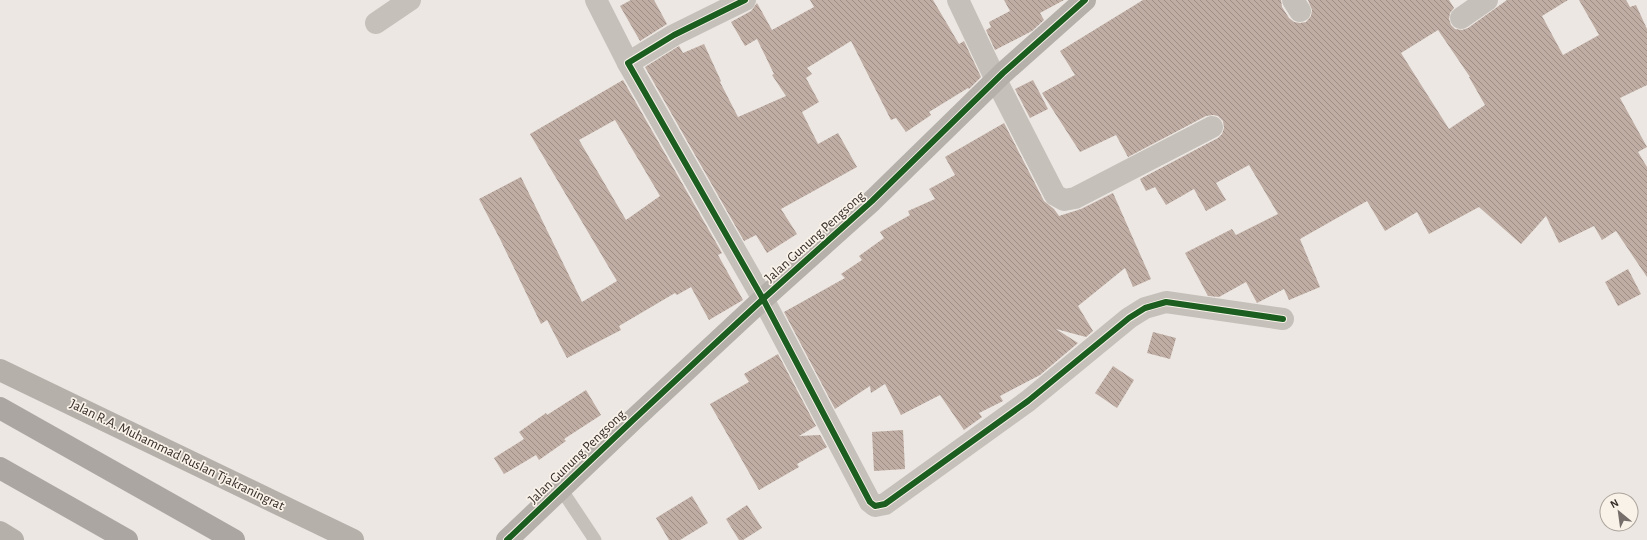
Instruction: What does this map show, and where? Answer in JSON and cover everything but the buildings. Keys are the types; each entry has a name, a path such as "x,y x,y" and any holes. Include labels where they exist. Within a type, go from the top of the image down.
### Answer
{"highway":[{"path":"0,408 234,540"},
{"path":"0,468 127,540"}],"street":[{"path":"376,22 410,0"},
{"path":"596,0 628,63 763,299 870,502 875,506 885,504 1028,401 1129,318 1145,308 1166,302 1283,319"},
{"path":"628,63 674,36 745,0"},
{"path":"958,0 996,80 1055,195 1064,200 1075,198 1212,127"},
{"name":"Jalan Gunung Pengsong","path":"507,540 763,299 872,202 996,80 1085,0"},
{"path":"1461,18 1487,0"},
{"name":"Jalan R.A. Muhammad Ruslan Tjakraningrat","path":"0,370 353,540"},
{"path":"0,532 13,540"}],"lane":[{"path":"561,489 595,540"}],"cycle path":[{"path":"745,0 674,35 628,63 763,299 870,502 875,506 885,504 1028,401 1129,318 1145,308 1166,302 1283,319"},
{"path":"507,540 763,299 872,201 1003,73 1085,0"}]}
